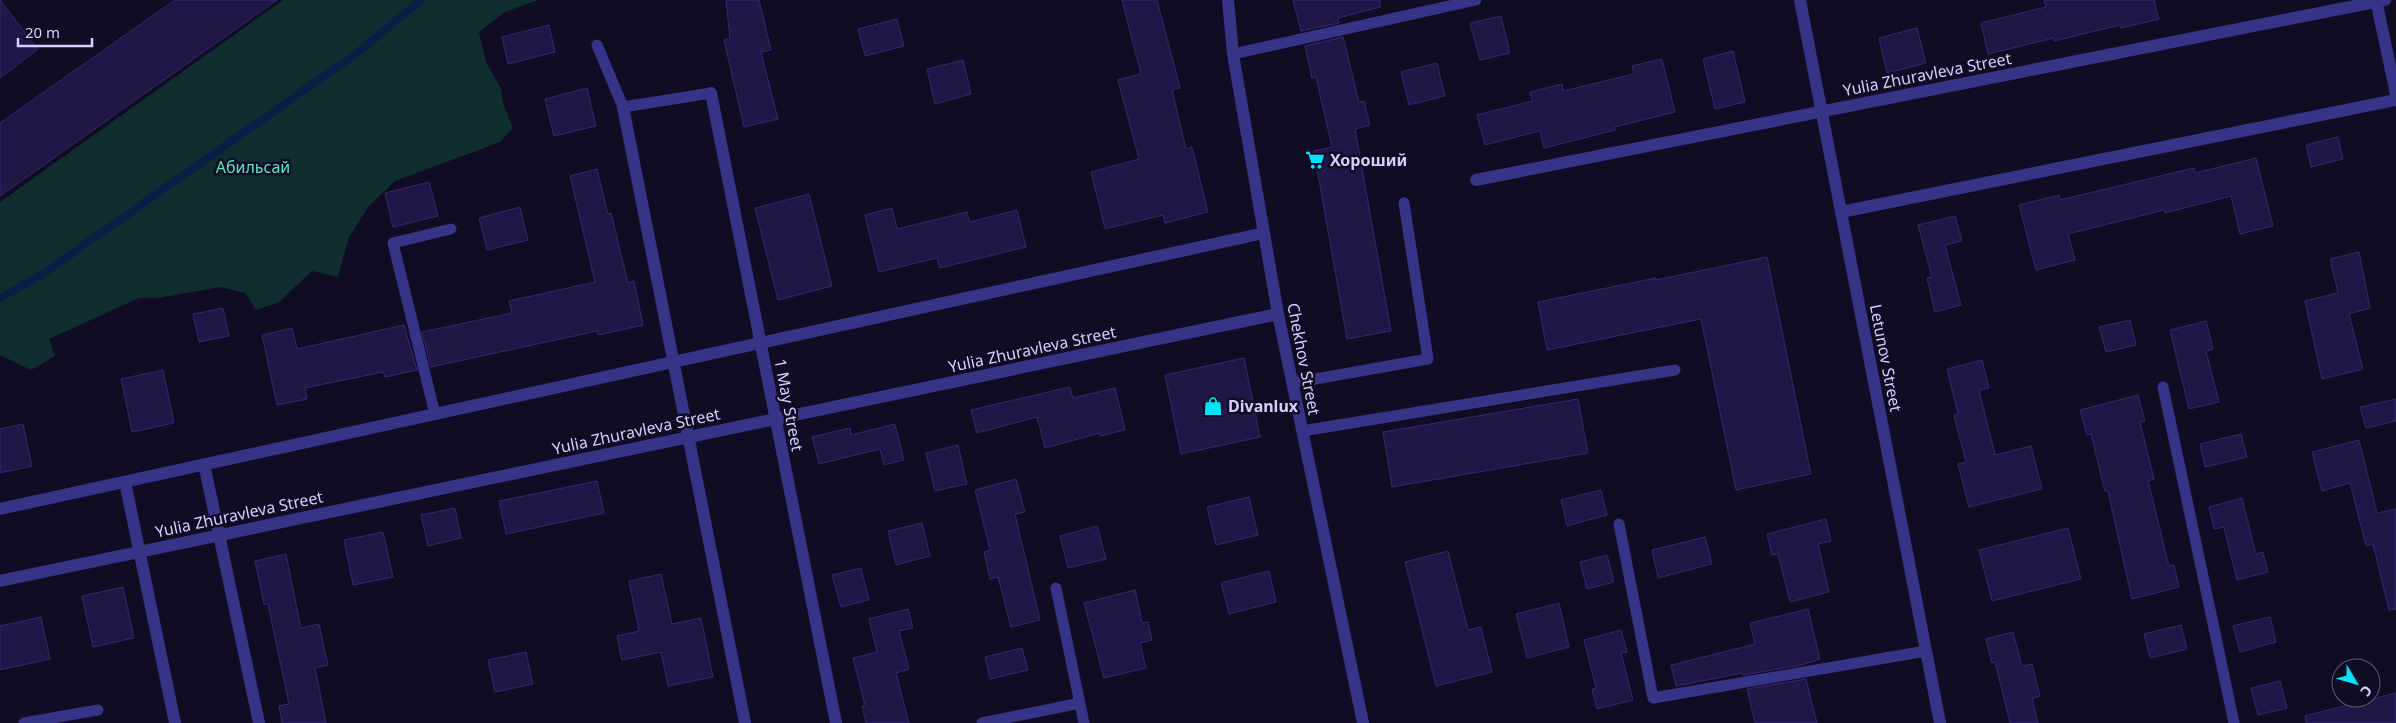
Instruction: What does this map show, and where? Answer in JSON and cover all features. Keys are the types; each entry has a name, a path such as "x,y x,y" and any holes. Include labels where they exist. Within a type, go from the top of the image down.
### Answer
{"street":[{"name":"Chekhov Street","path":"1228,0 1234,54 1278,314 1363,723"},
{"name":"Letunov Street","path":"1800,0 1940,723"},
{"name":"Yulia Zhuravleva Street","path":"1476,180 2379,1"},
{"path":"2379,1 2396,94"},
{"name":"1 May Street","path":"711,93 836,723"},
{"path":"1841,212 2396,100"},
{"path":"623,107 745,723"},
{"path":"0,510 1264,233"},
{"name":"Yulia Zhuravleva Street","path":"0,581 1278,314"},
{"path":"204,464 259,723"},
{"path":"125,482 175,723"}],"lane":[{"path":"1234,54 1476,0"},
{"path":"597,45 623,107 711,93"},
{"path":"1292,384 1428,359 1404,202"},
{"path":"435,414 393,243 451,229"},
{"path":"1302,431 1675,370"},
{"path":"2163,388 2234,723"},
{"path":"1619,524 1654,698 1926,651"},
{"path":"1056,588 1084,723"},
{"path":"982,723 1080,703"},
{"path":"24,723 98,710"}],"green space":[{"name":"Абильсай","path":"283,0 538,0 505,12 479,32 486,62 501,89 503,103 513,128 500,142 395,181 369,206 349,237 338,277 312,271 279,302 256,310 245,293 220,287 159,298 139,298 49,339 55,356 31,370 0,355 0,202"}],"building":[{"path":"0,0 38,49 0,78"},
{"path":"175,0 277,0 0,196 0,123"},
{"path":"726,0 759,0 771,50 761,52 778,119 744,127 724,40 730,38"},
{"path":"1122,0 1157,0 1180,88 1172,90 1186,149 1192,147 1208,212 1165,223 1163,215 1105,229 1091,172 1139,159 1118,80 1141,74"},
{"path":"1293,0 1380,0 1380,7 1338,18 1339,23 1301,31"},
{"path":"2044,0 2154,0 2159,19 2121,28 2120,25 2054,41 2054,38 1988,54 1981,23 2046,7"},
{"path":"1501,16 1510,53 1480,60 1470,23"},
{"path":"897,19 904,46 865,56 858,29"},
{"path":"549,25 555,52 508,64 502,37"},
{"path":"1917,28 1926,63 1887,73 1879,38"},
{"path":"1343,37 1359,102 1364,101 1370,125 1355,129 1391,331 1347,339 1314,151 1332,147 1316,77 1312,78 1305,46"},
{"path":"1733,51 1745,102 1715,109 1703,59"},
{"path":"1662,59 1675,112 1614,127 1615,130 1544,148 1540,131 1485,145 1477,115 1533,101 1530,92 1562,84 1563,91 1634,74 1632,66"},
{"path":"963,60 971,94 935,104 927,69"},
{"path":"1437,63 1445,96 1409,105 1401,72"},
{"path":"587,88 596,126 554,136 545,99"},
{"path":"2338,137 2343,159 2311,167 2306,145"},
{"path":"2256,158 2273,226 2240,234 2231,196 2165,213 2164,210 2068,234 2075,260 2036,270 2019,205 2059,195 2060,200 2194,168 2195,173"},
{"path":"597,169 608,214 611,213 628,283 634,281 643,325 598,335 597,331 431,367 422,332 512,313 509,301 595,282 570,176"},
{"path":"429,182 438,216 393,227 385,193"},
{"path":"809,194 832,286 778,300 755,208"},
{"path":"520,207 528,240 487,250 479,218"},
{"path":"892,208 897,229 967,212 970,222 1017,210 1026,247 940,268 937,258 879,272 865,215"},
{"path":"1955,216 1962,241 1945,245 1961,305 1935,312 1927,278 1932,277 1918,225"},
{"path":"2359,252 2370,308 2349,314 2363,369 2322,379 2305,301 2338,293 2330,259"},
{"path":"1767,257 1811,474 1736,490 1701,319 1547,350 1538,302"},
{"path":"223,308 229,336 199,342 193,314"},
{"path":"2130,320 2136,345 2106,352 2099,327"},
{"path":"2206,321 2213,349 2206,351 2219,402 2189,409 2170,330"},
{"path":"404,325 417,370 385,377 383,372 305,388 307,399 277,405 262,335 292,328 297,349"},
{"name":"Divanlux","path":"1244,358 1260,437 1181,454 1165,375"},
{"path":"1982,360 1989,388 1979,390 1995,455 2031,446 2042,489 1969,507 1958,464 1966,462 1954,415 1958,414 1947,369"},
{"path":"163,370 174,423 132,432 121,379"},
{"path":"1070,387 1073,398 1115,388 1125,430 1100,436 1100,433 1045,448 1037,417 977,433 971,410"},
{"path":"2138,395 2145,421 2140,422 2154,479 2148,481 2169,566 2174,565 2179,587 2132,599 2108,491 2105,491 2091,434 2087,435 2080,410"},
{"path":"1578,399 1588,453 1392,487 1383,432"},
{"path":"2396,399 2396,421 2366,428 2360,407"},
{"path":"23,424 32,466 0,473 0,429"},
{"path":"895,424 904,460 884,465 880,449 819,464 812,437 850,428 851,435"},
{"path":"2241,434 2247,457 2205,467 2200,444"},
{"path":"2359,440 2377,513 2396,509 2396,609 2389,610 2373,544 2366,546 2350,483 2322,491 2312,452"},
{"path":"958,445 967,484 935,491 926,453"},
{"path":"1016,479 1025,512 1015,514 1040,620 1011,627 998,577 990,579 984,552 990,550 975,490"},
{"path":"597,481 604,513 506,534 499,501"},
{"path":"1601,490 1607,515 1567,526 1561,500"},
{"path":"1249,497 1258,535 1216,545 1207,507"},
{"path":"2242,498 2256,554 2263,552 2268,572 2237,580 2224,527 2214,529 2209,507"},
{"path":"455,508 461,538 428,546 421,515"},
{"path":"1826,519 1831,541 1818,544 1829,592 1790,602 1778,554 1772,555 1767,534"},
{"path":"922,523 930,556 896,565 888,531"},
{"path":"1097,526 1106,559 1068,568 1060,536"},
{"path":"2068,528 2081,579 1992,601 1979,550"},
{"path":"383,532 393,577 353,585 344,540"},
{"path":"1705,537 1712,564 1658,578 1652,550"},
{"path":"1448,551 1468,630 1481,627 1492,672 1436,686 1405,562"},
{"path":"286,554 301,628 319,624 328,665 315,668 326,723 282,723 279,706 289,704 268,604 264,604 255,561"},
{"path":"1607,555 1614,582 1587,589 1580,562"},
{"path":"861,568 869,600 841,607 832,575"},
{"path":"1269,571 1276,602 1229,614 1221,583"},
{"path":"661,574 672,624 701,618 713,677 668,686 661,652 622,660 617,636 639,631 629,581"},
{"path":"123,587 134,638 93,647 82,596"},
{"path":"1135,590 1142,623 1148,622 1152,640 1140,643 1146,668 1104,678 1084,603"},
{"path":"1559,603 1569,647 1527,658 1516,614"},
{"path":"908,609 913,628 899,631 909,669 896,673 909,723 866,723 862,706 865,705 853,658 877,652 869,619"},
{"path":"1808,609 1820,659 1802,665 1743,675 1743,673 1676,686 1671,665 1755,644 1750,623"},
{"path":"41,617 50,659 0,670 0,626"},
{"path":"2270,617 2276,642 2240,652 2233,626"},
{"path":"2181,625 2187,649 2150,658 2144,634"},
{"path":"1621,630 1627,652 1621,653 1633,700 1597,709 1592,689 1596,688 1584,640"},
{"path":"2013,632 2022,666 2032,664 2040,696 2032,698 2038,723 2010,723 1995,662 1992,663 1986,639"},
{"path":"1022,648 1028,670 990,679 985,657"},
{"path":"526,652 533,684 495,692 488,660"},
{"path":"1806,679 1817,723 1755,723 1747,689"},
{"path":"2280,681 2287,708 2258,715 2251,688"},
{"path":"2396,693 2396,723 2306,723 2305,716 2337,708 2381,708 2381,697"}],"waterway":[{"name":"Абильсай","path":"0,298 44,273 357,53 421,0"}],"place":[{"name":"Хороший","path":"1315,160"},
{"name":"Divanlux","path":"1213,406"}]}
